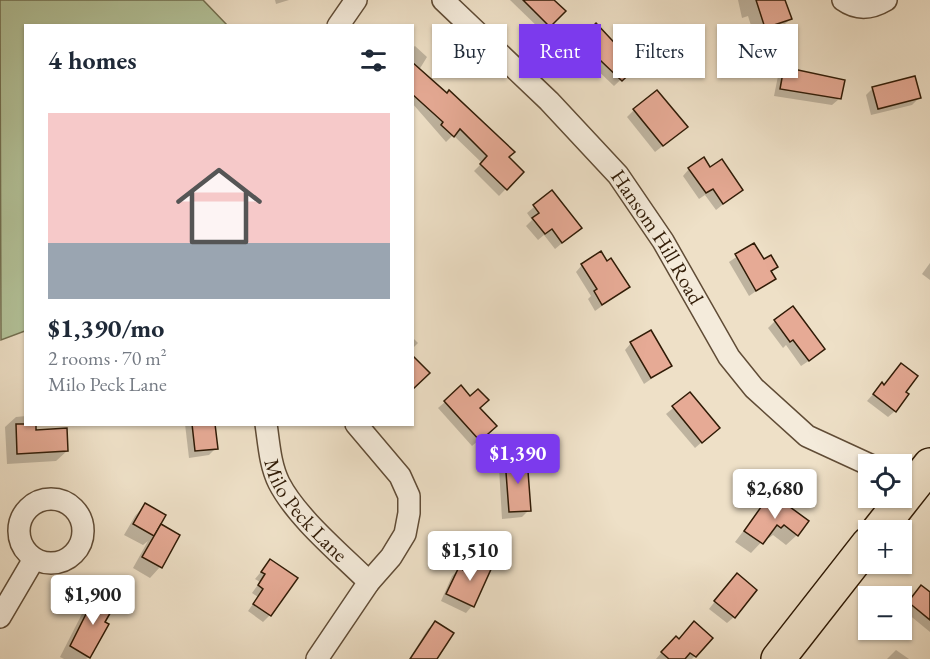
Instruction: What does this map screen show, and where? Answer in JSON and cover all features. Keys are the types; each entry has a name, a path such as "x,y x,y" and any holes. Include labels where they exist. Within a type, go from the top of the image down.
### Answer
{"main road":[{"path":"887,520 920,478"},
{"path":"778,659 858,557"}],"street":[{"path":"339,24 356,0"},
{"name":"Hansom Hill Road","path":"443,0 549,101 618,175 663,241 729,357 754,388 807,436 858,459"},
{"path":"843,0 854,7 866,8 886,0"},
{"name":"Milo Peck Lane","path":"266,426 271,463 279,484 300,512 369,582"},
{"name":"Milo Peck Lane","path":"317,659 369,582 391,557 405,534 409,496 400,476 358,426"},
{"path":"0,616 34,559"}],"green space":[{"path":"0,0 203,0 226,24 24,24 24,331 1,340"}],"building":[{"path":"523,0 554,0 566,11 553,24 547,24"},
{"path":"756,0 785,0 792,19 777,24 764,24"},
{"path":"601,28 613,41 613,72 601,61"},
{"path":"414,64 447,93 449,90 515,152 509,157 524,172 507,190 480,164 487,156 460,129 454,137 441,125 443,122 414,96"},
{"path":"798,70 845,80 841,99 780,89 782,78 798,78"},
{"path":"915,76 921,98 878,109 872,87"},
{"path":"657,90 688,127 663,146 633,109"},
{"path":"704,157 710,167 722,159 743,190 723,204 713,189 706,193 688,168"},
{"path":"552,190 582,228 562,243 552,229 545,234 532,218 539,213 533,205"},
{"path":"754,243 764,259 771,255 778,267 771,271 776,279 756,291 735,254"},
{"path":"601,251 607,261 611,258 630,287 602,305 594,291 597,289 581,264"},
{"path":"793,306 825,349 809,361 793,340 790,342 774,320"},
{"path":"651,330 672,366 651,378 630,342"},
{"path":"414,357 430,373 414,388"},
{"path":"901,363 918,376 906,392 909,394 896,412 873,394 882,382 884,385"},
{"path":"461,385 470,396 478,389 489,400 480,408 497,426 480,441 444,401"},
{"path":"690,392 720,428 702,443 672,406"},
{"path":"16,424 36,426 36,430 67,428 68,451 17,454"},
{"path":"192,426 215,426 218,449 195,451"},
{"path":"527,458 531,511 509,512 505,459"},
{"path":"771,493 809,521 798,536 784,525 781,528 777,525 763,544 744,531"},
{"path":"145,503 166,515 154,536 133,524"},
{"path":"161,524 180,535 162,568 142,557"},
{"path":"470,556 492,567 474,607 446,594 459,567 463,570"},
{"path":"270,559 298,578 271,616 253,604 263,589 258,585 265,574 261,572"},
{"path":"737,573 757,590 735,618 714,601"},
{"path":"921,585 930,592 930,620 912,605 912,597"},
{"path":"97,592 116,603 105,622 109,624 90,658 70,646"},
{"path":"435,621 454,633 437,659 410,659"},
{"path":"694,621 713,638 696,657 690,653 685,659 669,659 661,652 676,636 679,639"}]}
